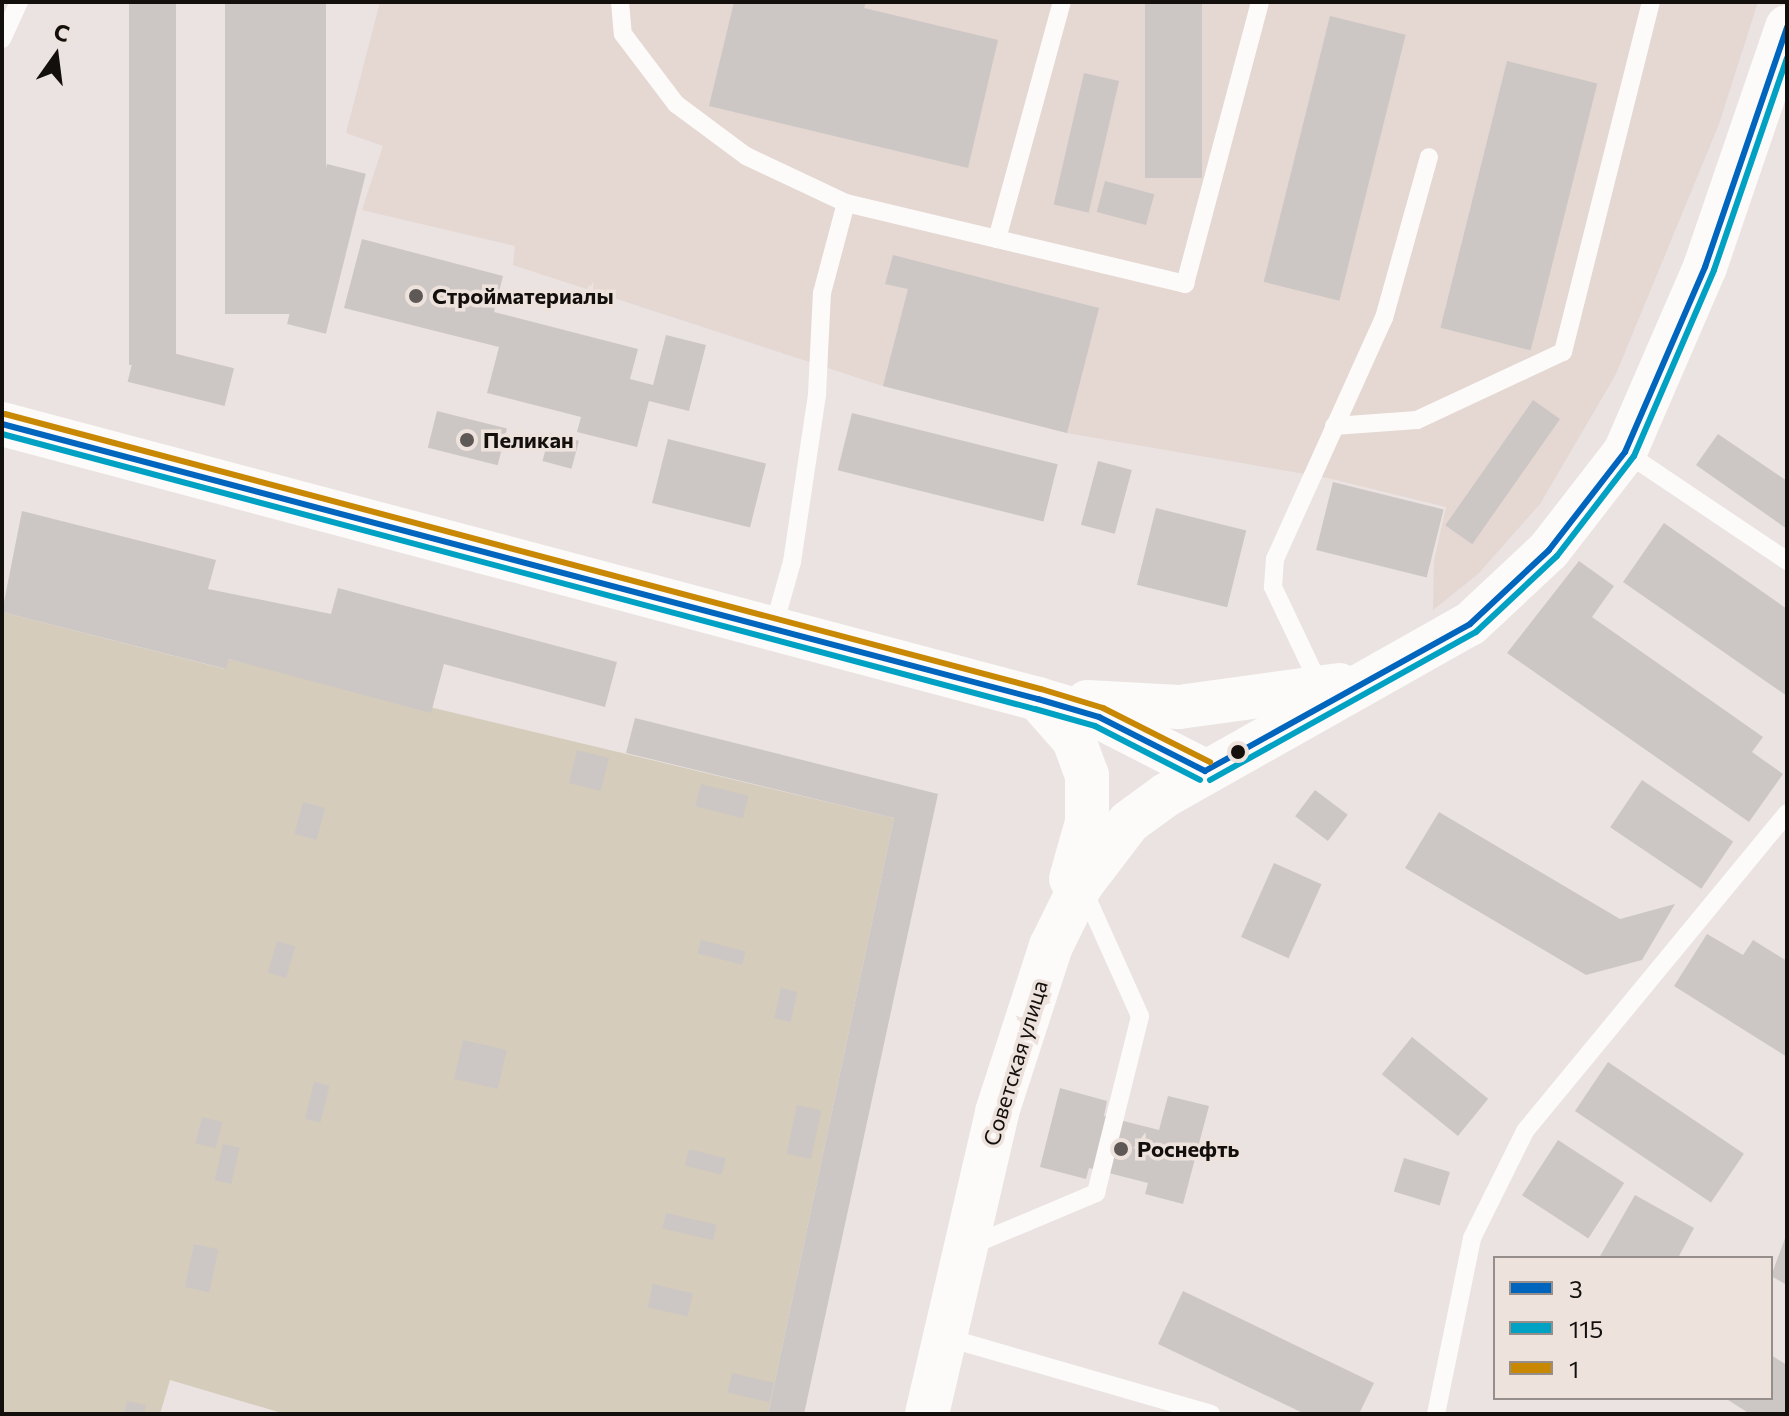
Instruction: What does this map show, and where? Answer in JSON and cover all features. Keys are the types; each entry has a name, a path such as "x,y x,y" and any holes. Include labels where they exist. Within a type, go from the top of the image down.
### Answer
{"street":[{"name":"Советская улица","path":"927,1414 997,1112 1051,946 1081,885 1129,822 1205,771 1385,675 1512,589 1625,452 1705,267 1787,27"},
{"path":"2,424 1038,699 1099,717 1205,771"},
{"path":"1038,699 1179,707 1321,688 1385,675"},
{"path":"1038,699 1074,740 1087,775 1087,822 1051,946"}],"lane":[{"path":"2,39 19,2"},
{"path":"620,2 623,34 676,104 746,156 846,203 1185,284 1260,2"},
{"path":"997,239 1040,61 1062,2"},
{"path":"1334,426 1417,420 1563,352 1651,2"},
{"path":"1321,688 1273,587 1282,534 1384,318 1429,157"},
{"path":"773,629 792,562 815,410 822,293 846,203"},
{"path":"1625,452 1787,561"},
{"path":"1436,1414 1472,1238 1525,1131 1787,813"},
{"path":"964,1249 1096,1193 1140,1016 1081,885"},
{"path":"945,1337 1201,1413"}],"shaded area":[{"path":"380,2 1758,2 1719,124 1616,374 1540,504 1478,574 1433,610 1434,561 1446,507 1328,478 1067,433 883,386 513,265 515,246 362,210 383,146 346,133"},
{"path":"2,612 225,669 229,659 894,818 768,1414 285,1414 170,1380 160,1414 2,1414"}],"building":[{"path":"129,2 176,2 176,365 129,365"},
{"path":"225,2 326,2 326,314 225,314"},
{"path":"734,2 866,2 864,8 998,40 968,168 709,106"},
{"path":"1145,2 1202,2 1202,178 1145,178"},
{"path":"1330,16 1406,35 1339,301 1264,282"},
{"path":"1507,61 1597,83 1531,350 1440,328"},
{"path":"1084,73 1119,81 1089,213 1054,205"},
{"path":"327,164 366,174 326,334 287,324"},
{"path":"1105,181 1154,194 1146,225 1097,212"},
{"path":"362,239 503,276 494,312 638,349 630,379 653,385 666,335 706,345 689,411 649,401 637,447 577,432 581,417 487,393 499,347 344,308"},
{"path":"893,255 1099,308 1067,433 883,386 908,289 885,284"},
{"path":"137,344 234,368 225,406 128,382"},
{"path":"1533,400 1560,419 1472,544 1445,525"},
{"path":"437,411 507,428 498,465 428,448"},
{"path":"852,413 1058,464 1043,522 838,470"},
{"path":"550,433 579,441 571,469 542,461"},
{"path":"1718,434 1787,481 1787,529 1696,465"},
{"path":"668,439 766,463 750,527 652,503"},
{"path":"1098,461 1132,470 1115,534 1081,525"},
{"path":"1333,482 1444,510 1427,577 1316,550"},
{"path":"1156,508 1246,530 1227,607 1137,585"},
{"path":"22,511 216,560 208,589 331,614 338,588 617,662 605,707 444,664 431,713 229,659 226,669 2,612"},
{"path":"1664,523 1787,609 1787,696 1623,582"},
{"path":"1579,561 1614,586 1592,617 1763,737 1752,752 1783,774 1749,822 1507,653"},
{"path":"635,718 938,794 804,1414 768,1414 894,818 626,753"},
{"path":"577,750 609,758 601,791 569,783"},
{"path":"1642,780 1733,842 1701,889 1610,827"},
{"path":"701,784 749,796 743,818 695,806"},
{"path":"1315,790 1348,815 1328,841 1295,816"},
{"path":"303,802 325,808 317,840 294,834"},
{"path":"1439,812 1620,919 1675,904 1642,960 1586,975 1405,868"},
{"path":"1274,863 1322,884 1289,958 1241,937"},
{"path":"1707,934 1743,955 1753,940 1787,961 1787,1057 1674,986"},
{"path":"701,940 746,951 742,965 698,954"},
{"path":"277,941 295,946 286,978 268,973"},
{"path":"781,988 798,992 791,1022 774,1018"},
{"path":"1412,1037 1488,1099 1458,1136 1382,1074"},
{"path":"463,1040 507,1050 498,1089 454,1079"},
{"path":"1608,1062 1744,1154 1711,1203 1575,1111"},
{"path":"314,1082 330,1086 320,1123 305,1119"},
{"name":"Роснефть","path":"1060,1088 1107,1101 1104,1116 1159,1130 1168,1096 1209,1106 1183,1204 1145,1194 1148,1183 1089,1168 1086,1179 1040,1167"},
{"path":"797,1105 821,1110 811,1159 787,1154"},
{"path":"202,1117 222,1122 216,1148 195,1143"},
{"path":"1558,1140 1624,1183 1588,1238 1522,1195"},
{"path":"223,1144 240,1148 231,1184 215,1180"},
{"path":"689,1149 726,1158 722,1175 685,1165"},
{"path":"1404,1158 1450,1172 1440,1206 1394,1191"},
{"path":"1635,1195 1694,1228 1679,1256 1600,1256"},
{"path":"666,1213 717,1225 713,1240 662,1229"},
{"path":"1787,1233 1787,1285 1773,1277"},
{"path":"194,1244 218,1249 209,1292 185,1287"},
{"path":"653,1284 693,1293 688,1317 648,1307"},
{"path":"1183,1291 1374,1383 1359,1414 1305,1414 1158,1344"},
{"path":"1773,1356 1787,1365 1787,1414 1750,1414 1728,1400 1773,1400"},
{"path":"732,1373 774,1383 769,1402 728,1392"},
{"path":"127,1401 146,1405 144,1414 124,1414"}],"transit line":[{"name":"3","path":"1205,771 1470,624 1549,550 1625,452 1705,267 1787,27"},
{"name":"115","path":"1210,780 1476,632 1557,556 1634,456 1714,270 1787,58"},
{"name":"1","path":"5,414 1041,689 1103,708 1210,762"},
{"name":"3","path":"2,424 1038,699 1099,717 1205,771"},
{"name":"115","path":"2,434 1095,726 1200,780"}],"place":[{"name":"Стройматериалы","path":"416,296"},
{"name":"Пеликан","path":"467,440"},
{"name":"Роснефть","path":"1121,1149"}]}
